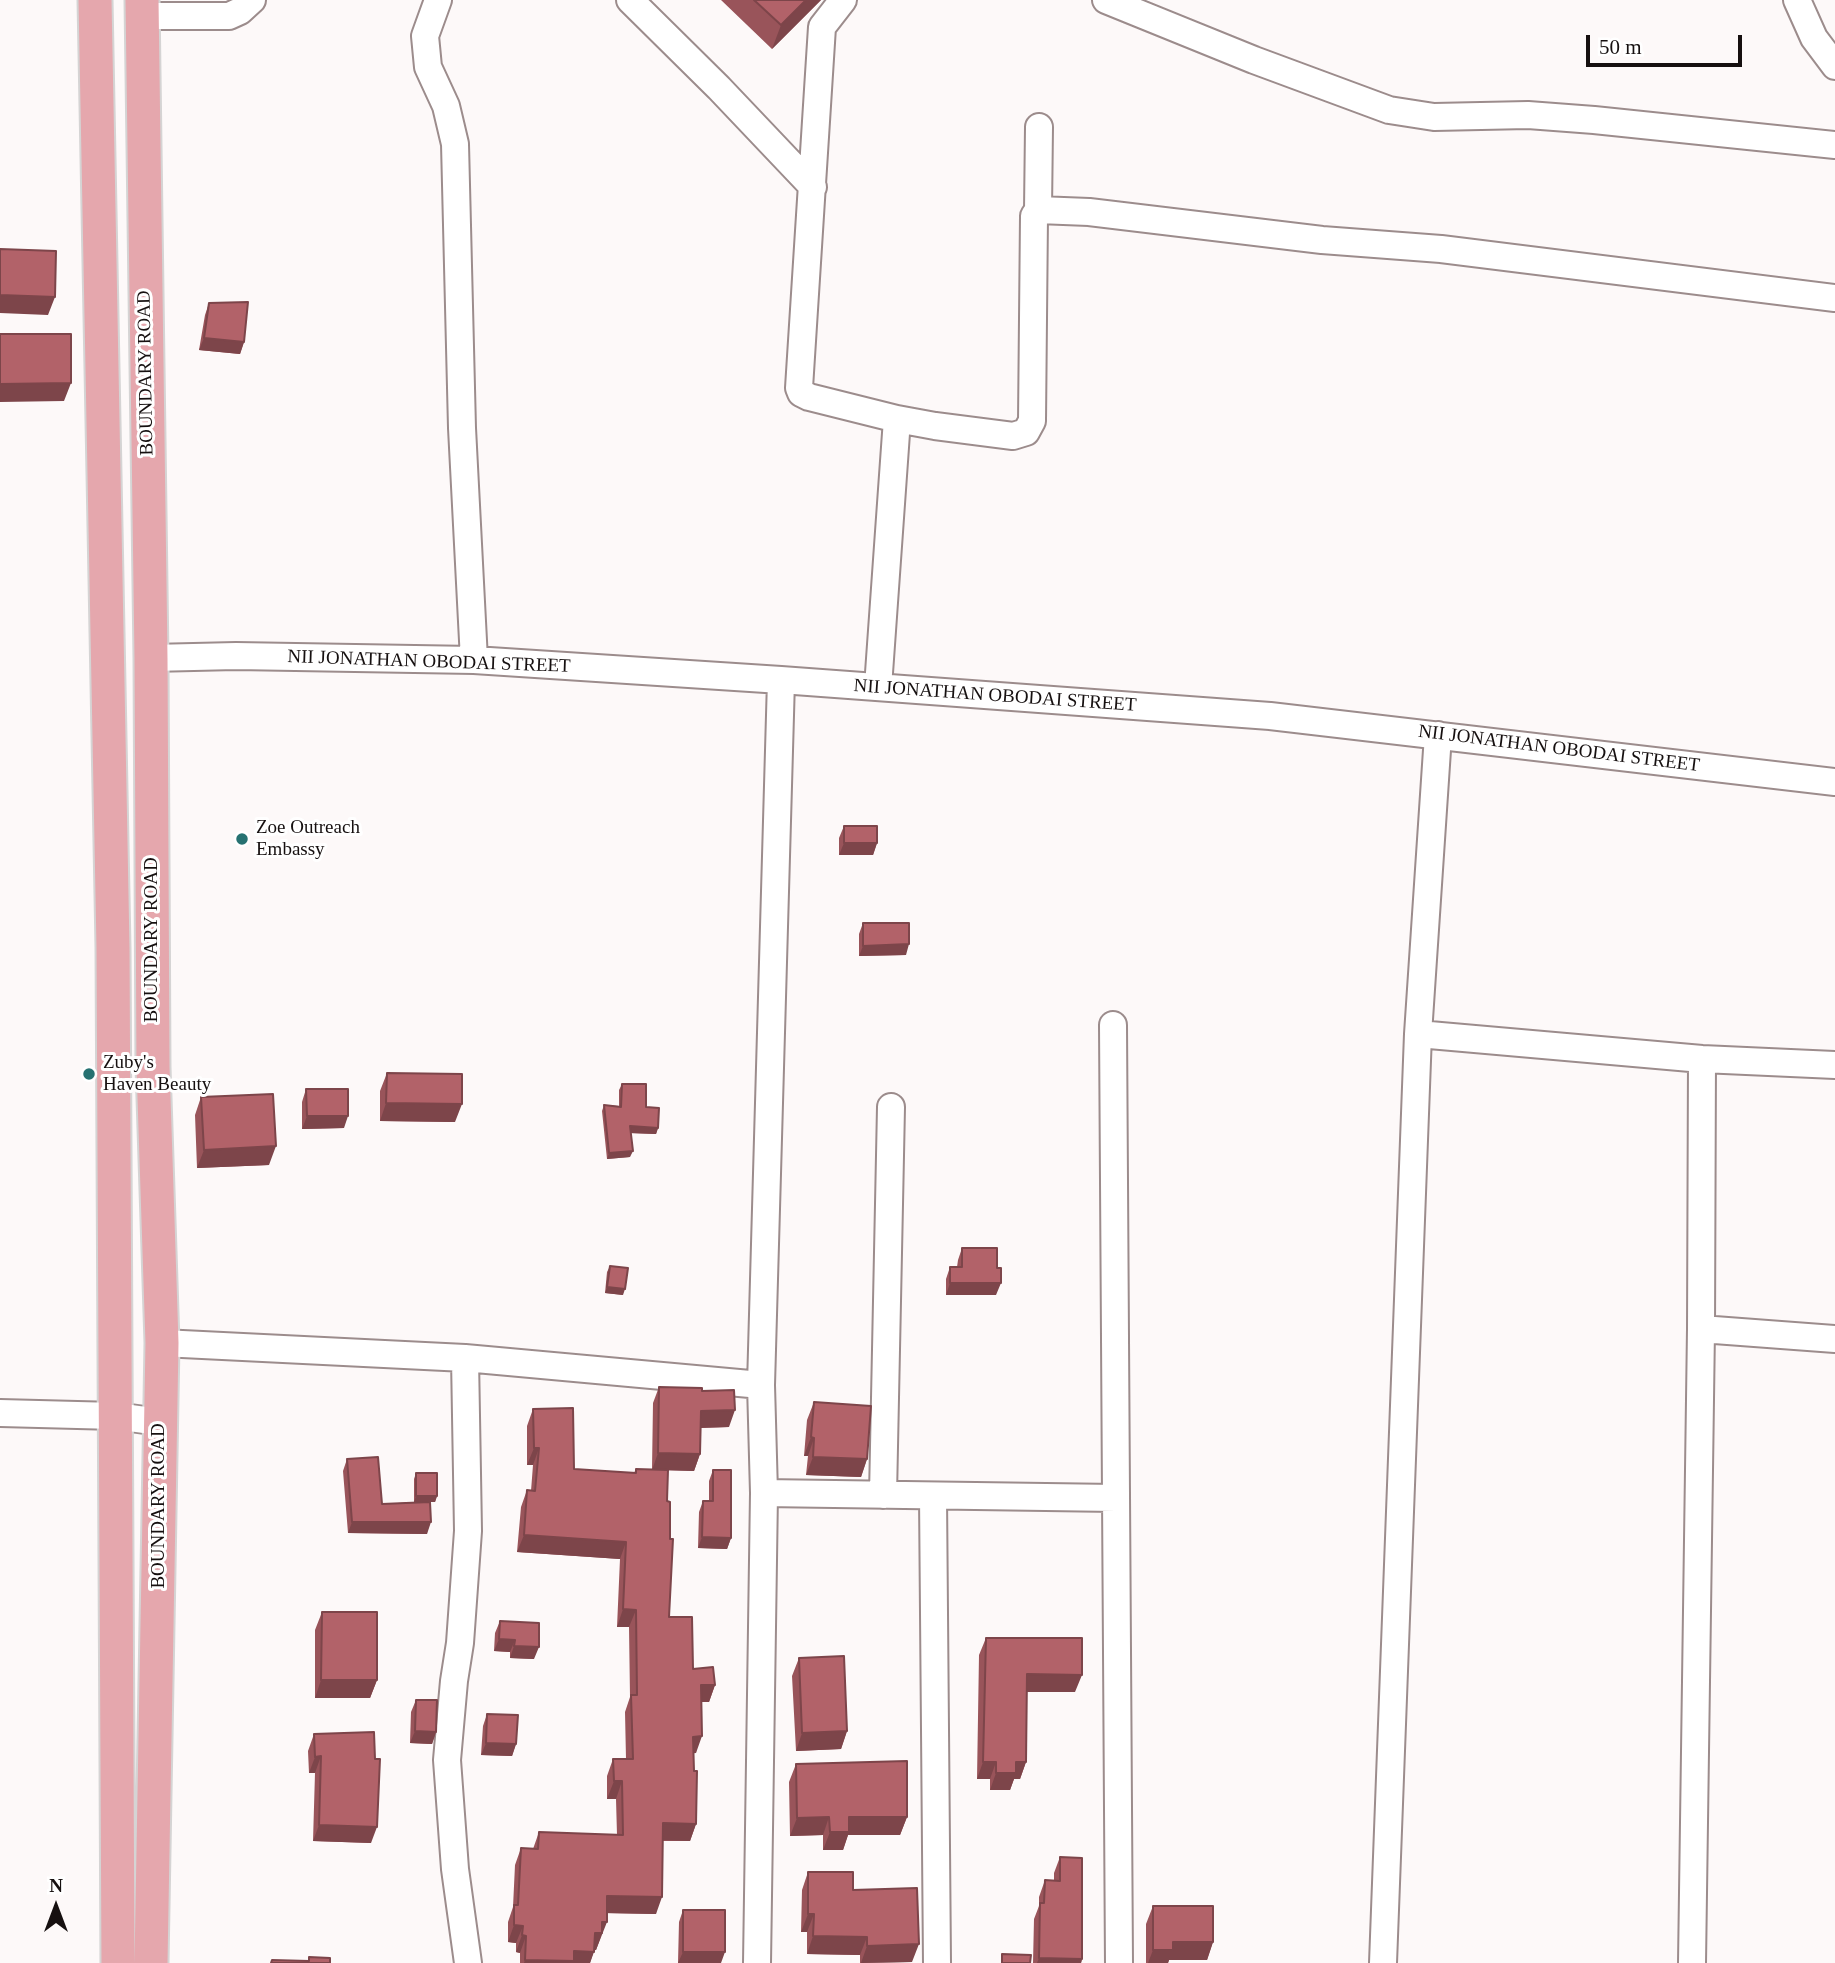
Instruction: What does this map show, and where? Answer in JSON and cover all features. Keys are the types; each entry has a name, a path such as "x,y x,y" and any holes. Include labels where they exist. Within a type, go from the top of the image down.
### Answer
{"main road":[{"name":"BOUNDARY ROAD","path":"95,0 113,947 118,1963"},
{"name":"BOUNDARY ROAD","path":"142,8 151,658 152,1067 162,1343 151,1963"}],"street":[{"path":"142,8 229,16 240,11 252,0"},
{"path":"438,0 425,36 428,67 446,106 455,144 462,428 474,660"},
{"path":"630,0 813,187"},
{"path":"843,0 822,27 815,103 813,187 799,388 801,393 897,419 934,426 1013,436 1026,432 1032,421 1034,216 1038,210 1039,127"},
{"path":"1106,0 1254,60 1389,110 1434,117 1528,115 1594,120 1835,145"},
{"path":"1797,0 1814,38 1835,66"},
{"path":"1038,210 1089,212 1322,240 1441,248 1835,298"},
{"path":"878,687 897,419"},
{"name":"NII JONATHAN OBODAI STREET","path":"151,658 236,656 474,660 878,687 1270,716 1835,782"},
{"path":"757,1963 764,1493 761,1385 781,680"},
{"path":"1383,1963 1418,1034 1438,735"},
{"path":"1113,1026 1119,1963"},
{"path":"1418,1034 1702,1059 1835,1065"},
{"path":"1692,1963 1702,1059"},
{"path":"883,1494 891,1107"},
{"path":"1701,1329 1835,1339"},
{"path":"162,1343 465,1358 761,1385"},
{"path":"465,1358 468,1531 460,1643 447,1760 455,1870 468,1963"},
{"path":"0,1413 116,1416 159,1422"},
{"path":"764,1493 1116,1498"},
{"path":"933,1496 937,1963"}],"building":[{"path":"754,0 806,0 781,25"},
{"path":"0,249 56,251 55,297 0,295"},
{"path":"248,302 244,342 204,338 209,303"},
{"path":"0,334 71,334 71,383 0,384"},
{"path":"844,826 877,826 877,843 844,843"},
{"path":"863,923 909,923 909,944 863,946"},
{"path":"387,1073 462,1074 462,1104 386,1103"},
{"path":"622,1084 646,1084 646,1107 659,1108 658,1128 630,1126 633,1151 609,1153 604,1105 621,1107"},
{"path":"306,1089 348,1089 348,1116 307,1116"},
{"path":"273,1094 276,1146 204,1150 201,1097"},
{"path":"962,1248 997,1248 997,1268 1001,1268 1001,1283 950,1283 950,1267 962,1267"},
{"path":"610,1266 628,1268 625,1289 607,1287"},
{"path":"659,1387 702,1388 702,1391 734,1390 735,1410 701,1411 700,1454 658,1453"},
{"path":"814,1402 871,1406 867,1459 813,1457 814,1438 811,1437"},
{"path":"573,1408 574,1469 636,1473 636,1469 668,1470 667,1501 670,1502 670,1539 673,1539 669,1617 692,1617 693,1669 713,1667 715,1685 701,1685 702,1736 693,1737 694,1771 697,1771 696,1824 663,1823 662,1897 607,1896 607,1922 602,1922 602,1933 595,1933 594,1952 574,1951 574,1961 525,1960 526,1936 522,1935 523,1926 514,1925 514,1905 518,1905 521,1848 538,1849 539,1832 623,1835 622,1781 614,1781 613,1759 633,1759 631,1695 637,1695 636,1610 623,1609 626,1542 524,1535 527,1490 535,1491 539,1448 534,1448 533,1409"},
{"path":"378,1457 382,1504 430,1502 431,1522 352,1522 347,1459"},
{"path":"713,1470 731,1470 731,1538 702,1537 703,1501 713,1501"},
{"path":"416,1473 437,1473 437,1496 416,1496"},
{"path":"322,1612 377,1612 377,1680 321,1680"},
{"path":"500,1621 539,1623 539,1647 514,1646 515,1640 499,1639"},
{"path":"986,1638 1082,1638 1082,1675 1027,1674 1026,1762 1016,1762 1016,1773 996,1773 996,1762 983,1762"},
{"path":"844,1656 847,1731 802,1733 799,1658"},
{"path":"416,1700 437,1700 436,1732 415,1731"},
{"path":"487,1714 518,1715 516,1744 486,1743"},
{"path":"374,1732 375,1759 380,1759 377,1827 319,1825 321,1756 315,1757 314,1734"},
{"path":"907,1761 907,1817 849,1817 849,1832 830,1832 829,1817 797,1818 796,1764"},
{"path":"1060,1857 1082,1858 1082,1959 1039,1958 1040,1903 1044,1903 1045,1880 1060,1881"},
{"path":"808,1872 853,1872 853,1890 917,1888 919,1944 867,1946 867,1937 813,1936 814,1914 808,1914"},
{"path":"1153,1906 1213,1906 1213,1942 1173,1942 1173,1950 1153,1950"},
{"path":"683,1910 725,1910 725,1952 683,1952"},
{"path":"1002,1954 1031,1955 1030,1963 1002,1963"},
{"path":"309,1957 330,1958 330,1963 271,1963 272,1960 309,1961"}],"place":[{"name":"Zoe Outreach Embassy","path":"242,839"},
{"name":"Zuby's Haven Beauty","path":"89,1074"}]}
